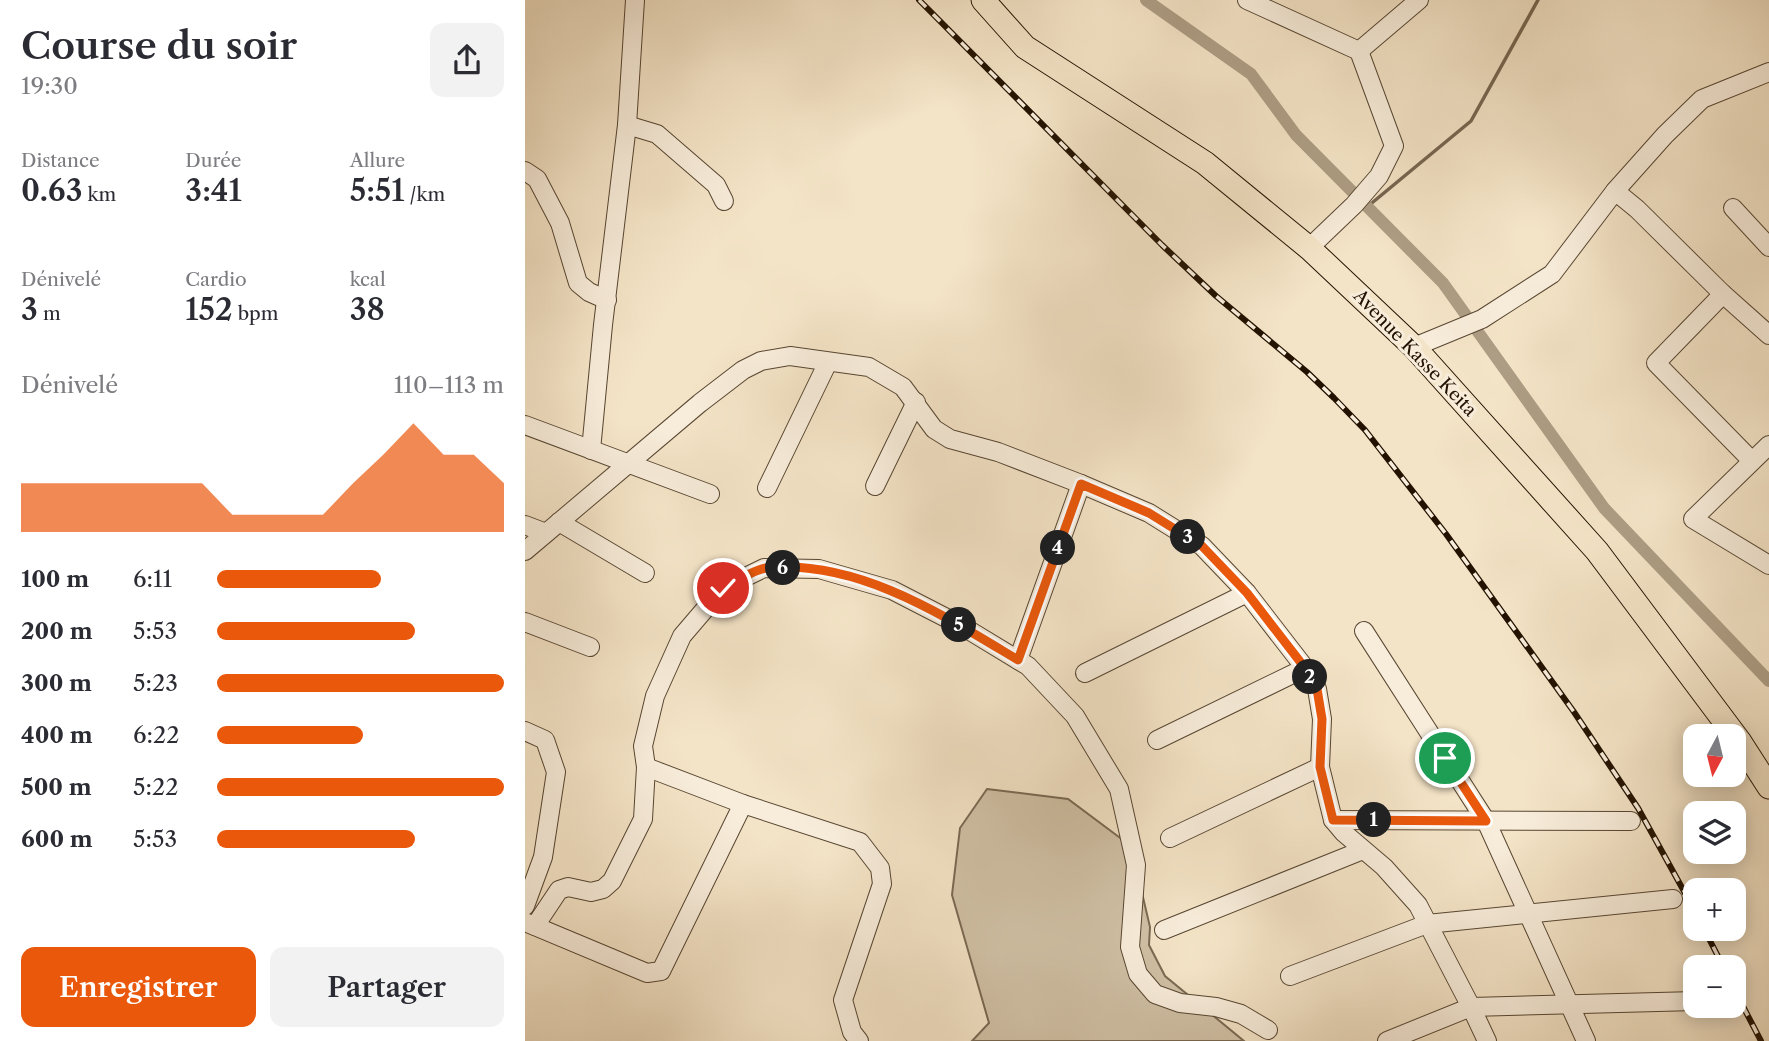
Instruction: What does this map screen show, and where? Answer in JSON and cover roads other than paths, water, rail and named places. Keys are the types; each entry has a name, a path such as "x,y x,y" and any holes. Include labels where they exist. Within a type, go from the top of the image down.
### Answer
{"main road":[{"name":"Avenue Kasse Keita","path":"983,0 1025,47 1205,163 1309,248 1414,347 1597,551 1740,742 1769,787"}],"street":[{"path":"591,450 627,125 635,0"},
{"path":"1247,0 1359,51 1394,146 1379,176 1354,205 1309,248"},
{"path":"1359,51 1419,0"},
{"path":"1414,347 1482,318 1552,274 1615,191 1665,135 1702,99 1769,72"},
{"path":"627,125 657,134 716,185 724,201"},
{"path":"525,171 537,179 560,223 578,283 589,292 607,300"},
{"path":"1615,191 1637,209 1723,295 1769,335"},
{"path":"1734,208 1769,247"},
{"path":"1723,295 1657,363 1752,461"},
{"path":"525,551 743,370 761,361 790,356 869,367 903,387 934,429 950,439 998,452 1149,513 1202,546 1247,593 1305,668 1317,689 1322,719 1320,767 1333,820 1344,833 1384,867 1417,905 1487,1041"},
{"path":"767,488 828,362"},
{"path":"875,486 916,402"},
{"path":"525,425 710,494"},
{"path":"1769,445 1693,519 1769,565"},
{"path":"1018,660 1081,484"},
{"path":"525,525 553,528 645,573"},
{"path":"743,804 661,971 647,973 530,924 559,890 568,887 590,892 603,889 612,881 643,819 646,767 643,746 655,696 682,636 723,588 764,568 820,569 892,590 962,626 1028,666 1075,716 1119,789 1136,865 1130,947 1138,974 1155,994 1180,1003 1216,1007 1241,1014 1268,1030"},
{"path":"1085,673 1247,593"},
{"path":"525,622 590,647"},
{"path":"1364,631 1486,821 1586,1041"},
{"path":"1157,740 1305,668"},
{"path":"525,731 545,740 556,772 543,857 525,906"},
{"path":"646,767 743,804 860,842 880,868 882,884 843,1000 852,1032 859,1041"},
{"path":"1170,838 1320,767"},
{"path":"1333,820 1631,821"},
{"path":"1164,930 1363,849"},
{"path":"1290,976 1427,924 1673,900"},
{"path":"1387,1041 1471,1007 1683,1001"}],"waterway":[{"path":"1146,0 1251,74 1296,135 1443,283 1604,508 1769,681"},
{"path":"1367,207 1471,121 1538,0"}],"railway":[{"path":"919,0 1162,245 1216,296 1307,372 1365,430 1446,534 1574,712 1638,808 1683,889"},
{"path":"1710,941 1717,955"},
{"path":"1746,1012 1761,1041"}]}
